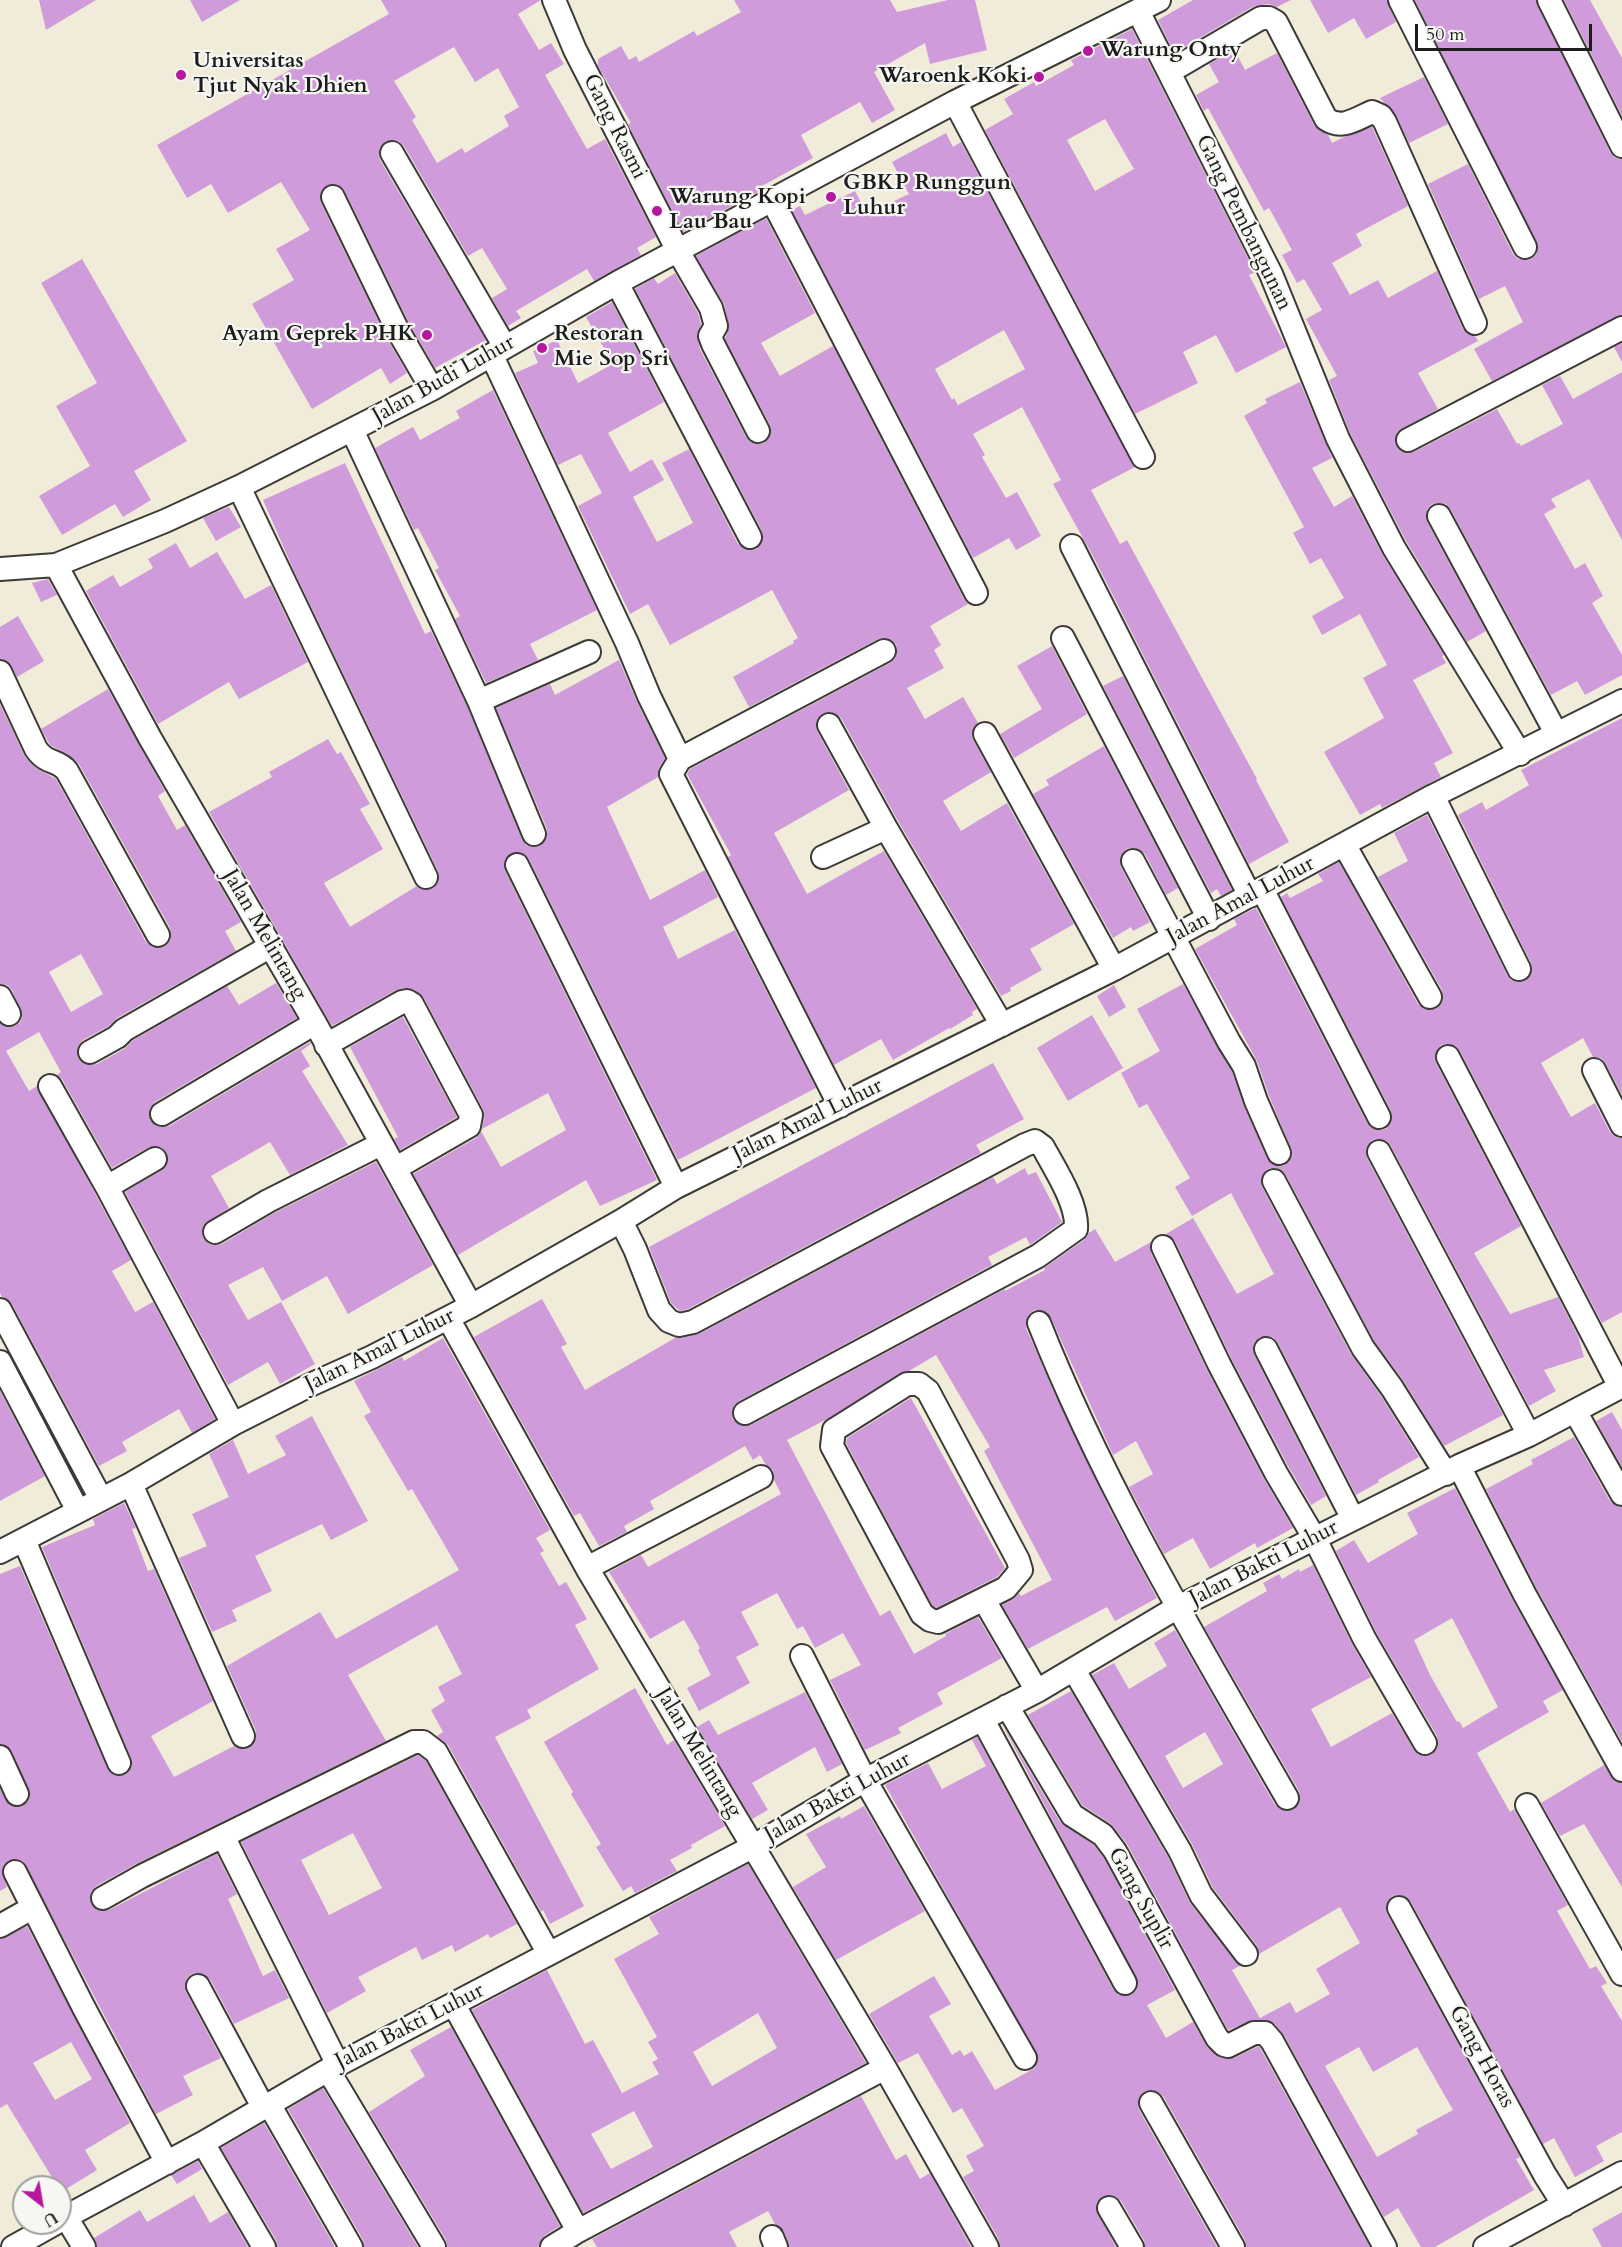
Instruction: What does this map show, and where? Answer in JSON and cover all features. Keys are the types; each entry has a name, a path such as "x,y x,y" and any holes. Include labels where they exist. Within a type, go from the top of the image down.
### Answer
{"street":[{"name":"Jalan Budi Luhur","path":"0,569 56,565 165,521 239,487 432,388 617,284 955,102 1159,0"},
{"path":"1400,0 1525,247"},
{"path":"1549,0 1622,146"},
{"name":"Gang Rasmi","path":"559,2 575,50 678,251 711,308 716,327 710,336 713,344 758,431"},
{"name":"Gang Pembangunan","path":"1138,11 1271,274 1338,439 1394,548 1520,754"},
{"path":"1169,72 1261,18 1269,18 1276,22 1326,119 1333,124 1341,125 1372,112 1381,116 1385,122 1475,323"},
{"path":"955,102 1143,457"},
{"path":"392,153 498,351 649,696 680,759"},
{"path":"333,197 397,329 432,388"},
{"path":"773,201 976,593"},
{"path":"617,284 750,537"},
{"path":"1408,440 1622,327"},
{"path":"352,430 479,700 534,834"},
{"path":"239,487 426,877"},
{"path":"1439,516 1556,733"},
{"path":"1072,546 1379,1117"},
{"name":"Jalan Melintang","path":"56,565 150,738 315,1023 471,1306"},
{"path":"1064,638 1209,919"},
{"path":"840,1106 671,774 680,759 884,651"},
{"path":"479,700 589,652"},
{"path":"0,672 36,749 42,758 64,766 68,771 158,935"},
{"name":"Jalan Amal Luhur","path":"0,1552 131,1484 233,1424 471,1306 676,1187 1114,969 1434,796 1622,701"},
{"path":"829,725 886,828 1002,1024"},
{"path":"985,734 1114,969"},
{"path":"1434,796 1519,969"},
{"path":"823,857 886,828"},
{"path":"1345,846 1430,997"},
{"path":"1133,861 1244,1066 1256,1101 1279,1152"},
{"path":"517,865 676,1187"},
{"path":"90,1052 117,1037 121,1031 271,946"},
{"path":"326,1045 402,1002 407,1001 412,1004 471,1115 471,1120 470,1126 396,1168"},
{"path":"162,1114 315,1023"},
{"path":"1448,1057 1621,1386"},
{"path":"1594,1070 1622,1125"},
{"path":"50,1086 107,1187 233,1424"},
{"path":"621,1221 659,1310 669,1321 679,1325 693,1322 1025,1145 1035,1141 1044,1147 1074,1208 1077,1220 1076,1229 1038,1256 745,1413"},
{"path":"215,1232 268,1201 381,1144"},
{"path":"1379,1152 1529,1434"},
{"path":"107,1187 155,1159"},
{"path":"1274,1181 1363,1348 1453,1470 1622,1770"},
{"path":"1163,1247 1219,1364 1276,1473 1315,1539 1364,1638 1425,1743"},
{"path":"0,1310 101,1499"},
{"name":"Jalan Melintang","path":"448,1318 587,1568 885,2068 987,2247"},
{"path":"1038,1323 1062,1381 1105,1469 1178,1607 1287,1798"},
{"path":"1266,1349 1353,1519"},
{"path":"0,1362 78,1511"},
{"path":"907,1384 919,1384 927,1392 1018,1560 1021,1570 1015,1578 1006,1588 984,1600 938,1622 922,1614 832,1446 831,1437 834,1430 907,1384"},
{"name":"Jalan Bakti Luhur","path":"72,2214 203,2143 333,2067 754,1846 865,1780 1037,1691 1178,1607 1529,1434 1621,1386"},
{"path":"1575,1411 1622,1494"},
{"path":"587,1568 761,1477"},
{"path":"131,1484 243,1736"},
{"path":"24,1540 119,1763"},
{"path":"984,1600 1037,1691"},
{"path":"802,1656 865,1780 1025,2058"},
{"path":"1074,1670 1180,1851 1201,1895 1246,1954"},
{"name":"Gang Suplir","path":"1008,1706 1072,1815 1103,1836 1115,1851 1217,2038 1228,2046 1254,2034 1265,2033 1272,2041 1385,2247"},
{"path":"983,1720 1125,1983"},
{"path":"103,1898 142,1876 414,1742 423,1742 436,1752 549,1954"},
{"path":"0,1757 17,1794"},
{"path":"1527,1805 1622,1974"},
{"path":"223,1836 333,2067 434,2247"},
{"path":"15,1872 167,2163"},
{"path":"0,1926 32,1908"},
{"name":"Gang Horas","path":"1400,1908 1545,2175 1564,2205"},
{"path":"198,1986 351,2247"},
{"path":"454,2005 578,2231"},
{"path":"552,2247 885,2068"},
{"path":"1151,2103 1233,2247"},
{"path":"203,2143 264,2247"},
{"path":"1486,2247 1622,2173"},
{"path":"1109,2208 1132,2247"},
{"path":"72,2233 84,2247"},
{"name":"Jalan Bakti Luhur","path":"14,2247 35,2235"}],"building":[{"path":"39,0 96,0 46,30"},
{"path":"190,0 240,0 202,22"},
{"path":"381,0 541,0 518,14 539,50 551,43 564,64 545,75 587,149 605,139 656,237 637,248 641,255 594,281 587,269 516,311 521,318 508,326 492,298 507,289 482,248 468,256 404,146 398,141 386,141 380,147 380,160 486,340 435,368 409,323 345,191 340,186 328,185 322,190 321,203 385,335 407,373 390,384 381,368 312,409 252,304 294,280 276,249 310,230 281,182 228,213 211,184 187,198 157,145 389,14","holes":["454,47 475,82 498,68 519,107 504,116 509,126 465,153 462,148 437,163 412,120 416,117 394,81"]},
{"path":"734,0 890,0 897,12 948,0 975,0 987,50 930,64 925,43 874,72 895,110 872,123 860,102 801,135 813,158 762,186 764,189 683,232 628,124 631,123 598,66 598,59 621,46 629,60 636,56 639,62 694,31 697,36 741,12"},
{"path":"1193,0 1291,0 1277,7 1269,4 1254,6 1174,53 1158,20"},
{"path":"1310,0 1387,0 1396,22 1366,39 1354,18 1328,33"},
{"path":"1415,0 1536,0 1610,152 1615,158 1622,159 1622,315 1492,381 1474,349 1523,322 1505,286 1479,299 1428,184 1468,164 1513,254 1518,259 1531,259 1536,255 1538,247"},
{"path":"1564,0 1590,0 1622,58 1622,116"},
{"path":"1132,29 1255,272 1249,275 1286,347 1236,373 1216,335 1183,352 1198,383 1135,414 985,130 1013,114 1004,99 1034,82 1036,86 1074,65 1071,60","holes":["1105,119 1134,169 1095,191 1067,140"]},
{"path":"1234,49 1245,70 1277,53 1314,125 1328,135 1332,143 1372,127 1373,129 1408,206 1356,234 1362,246 1332,263 1350,295 1378,280 1388,298 1437,271 1463,329 1475,336 1478,341 1418,373 1438,409 1397,432 1395,440 1400,451 1414,452 1497,409 1517,444 1521,446 1563,424 1542,385 1560,376 1573,399 1622,372 1622,540 1589,479 1551,499 1556,507 1544,514 1575,569 1585,563 1603,596 1592,603 1622,655 1622,675 1585,695 1577,681 1551,695 1451,510 1446,504 1432,504 1427,509 1427,522 1486,631 1467,642 1406,541 1350,433 1329,380 1337,376 1306,319 1322,310 1304,279 1297,283 1282,255 1292,250 1269,208 1264,211 1208,108 1204,111 1196,95 1219,82 1209,64"},
{"path":"1424,77 1448,124 1409,143 1396,115 1380,98"},
{"path":"946,133 953,147 961,142 1135,467 1091,490 1120,544 1127,540 1289,842 1249,864 1094,558 1053,484 1061,480 1022,407 973,434 985,455 982,457 1006,498 1017,492 1041,536 1016,550 1009,538 973,558 792,210 800,206 805,215 855,191 867,214 909,194 892,162","holes":["1004,330 1025,369 958,405 954,398 952,400 935,369"]},
{"path":"766,218 815,313 761,343 780,376 833,346 968,604 930,626 941,645 934,650 944,668 907,688 925,719 963,697 978,723 972,733 973,740 991,772 943,801 961,831 1007,803 1074,924 1030,949 1042,970 1010,988 1011,991 1001,996 898,821 841,718 830,712 822,714 817,719 817,731 849,790 774,833 807,894 884,851 977,1009 972,1012 973,1015 950,1029 893,1060 881,1039 834,1065 728,857 731,855 687,774 690,769 890,663 895,659 896,644 885,638 878,639 749,707 733,677 794,643 793,641 798,638 772,590 670,645 648,604 630,614 578,506 602,493 581,454 558,465 515,373 538,363 533,351 557,340 578,383 613,364 586,317 612,302 664,402 608,433 630,472 652,459 664,480 633,497 657,542 693,523 662,463 689,449 738,544 749,550 757,549 763,538 762,531 635,289 654,278 658,284 675,273 698,313 701,324 697,335 700,349 746,437 750,442 765,443 771,432 770,425 725,339 729,327 724,304 696,256"},
{"path":"82,259 187,441 134,471 151,500 123,517 115,504 62,535 39,496 90,466 56,406 97,383 41,283"},
{"path":"1622,343 1622,362 1614,347"},
{"path":"1300,382 1332,458 1312,468 1334,507 1352,496 1382,554 1444,655 1442,656 1446,663 1413,680 1453,753 1434,763 1441,777 1382,808 1380,804 1360,815 1324,752 1384,718 1363,678 1387,665 1360,614 1322,635 1312,616 1344,598 1321,558 1310,564 1293,533 1304,527 1244,416 1267,403 1265,399"},
{"path":"493,390 597,610 530,644 538,660 486,683 455,619 460,616 435,570 439,568 418,528 414,530 375,448 413,427 420,440 460,418 456,411"},
{"path":"345,463 425,634 431,631 467,706 526,845 540,846 547,836 547,829 496,708 550,684 555,695 619,660 665,758 659,768 658,777 607,807 650,900 705,870 718,897 663,927 678,959 735,930 816,1088 678,1160 529,859 524,854 512,853 506,858 505,871 657,1180 600,1206 586,1180 458,1255 413,1174 476,1138 481,1131 501,1167 566,1130 548,1093 482,1129 483,1109 424,998 413,989 396,990 332,1026 209,812 272,777 269,772 328,739 337,754 341,752 370,804 360,809 383,849 324,883 350,927 417,886 426,890 432,889 437,884 438,871 294,571 263,500"},
{"path":"229,507 241,527 216,541 203,518"},
{"path":"176,543 190,568 217,552 245,599 271,585 308,662 239,699 229,682 158,724 86,591 113,575 120,587 153,568 148,559"},
{"path":"48,579 57,595 41,602 32,583"},
{"path":"18,616 44,661 17,677 8,661 0,659 0,627"},
{"path":"1052,646 1087,714 1014,758 1000,734 1042,709 1017,666"},
{"path":"1123,676 1232,890 1221,896 1217,889 1211,893 1103,686"},
{"path":"108,689 165,791 158,796 177,830 185,825 241,922 225,931 236,951 117,1018 109,1026 83,1040 77,1051 79,1059 89,1065 97,1064 227,986 239,1005 276,983 297,1018 155,1102 150,1108 150,1120 156,1126 169,1126 310,1042 311,1044 301,1051 310,1066 302,1071 348,1145 290,1175 270,1142 211,1176 229,1208 204,1225 203,1238 209,1244 222,1244 274,1213 376,1162 433,1265 348,1314 327,1276 282,1301 263,1267 228,1285 248,1320 281,1302 315,1364 280,1384 268,1362 228,1385 125,1192 162,1170 168,1160 166,1152 161,1147 149,1147 112,1168 62,1079 57,1075 61,1072 39,1032 6,1051 29,1091 37,1086 131,1260 112,1271 135,1312 153,1302 215,1419 192,1433 179,1409 122,1442 127,1451 99,1466 12,1304 0,1293 0,1024 8,1027 15,1026 21,1021 22,1014 12,990 7,985 0,984 0,704 25,757 36,768 56,779 146,942 158,948 170,941 171,935 170,928 79,764 50,745 41,729","holes":["81,954 103,994 71,1012 49,972"]},
{"path":"1622,718 1622,1095 1606,1064 1601,1058 1593,1057 1583,1038 1541,1063 1571,1117 1595,1103 1610,1132 1615,1137 1622,1138 1622,1312 1602,1323 1460,1051 1456,1046 1441,1045 1435,1056 1436,1063 1521,1226 1474,1253 1510,1314 1558,1297 1578,1336 1584,1357 1544,1370 1556,1391 1529,1406 1391,1146 1387,1141 1372,1140 1366,1151 1367,1158 1503,1415 1444,1446 1403,1380 1374,1341 1286,1175 1282,1170 1267,1169 1261,1180 1262,1187 1351,1354 1381,1396 1419,1457 1356,1495 1278,1343 1273,1337 1260,1337 1254,1342 1254,1355 1326,1496 1311,1505 1231,1358 1175,1241 1166,1234 1193,1218 1237,1294 1274,1274 1231,1193 1192,1216 1175,1187 1190,1178 1147,1104 1139,1108 1121,1073 1160,1051 1137,1009 1183,984 1232,1072 1267,1158 1277,1166 1284,1166 1292,1155 1291,1148 1257,1061 1195,949 1237,925 1234,919 1256,908 1367,1123 1371,1128 1386,1129 1392,1118 1391,1111 1281,897 1287,893 1290,898 1323,881 1318,874 1339,862 1418,1004 1424,1009 1436,1009 1442,1003 1442,990 1378,877 1408,861 1394,833 1427,815 1507,975 1511,980 1526,981 1532,970 1531,963 1458,815 1482,802 1486,810 1529,785 1521,770"},
{"path":"1104,746 1178,888 1166,895 1145,854 1134,848 1126,849 1120,860 1121,867 1150,922 1133,931 1131,927 1113,938 1033,794 1049,785 1046,780"},
{"path":"1114,985 1126,1007 1109,1017 1097,996"},
{"path":"1092,1015 1123,1068 1068,1101 1037,1048"},
{"path":"403,1017 457,1117 400,1150 394,1139 398,1137 350,1047"},
{"path":"993,1063 1024,1119 976,1145 981,1153 688,1309 680,1311 671,1303 649,1247"},
{"path":"1025,1168 1028,1175 1036,1172 1062,1222 1030,1245 1026,1237 988,1257 992,1265 739,1401 734,1405 733,1420 744,1426 751,1425 1005,1289 1005,1291 1045,1270 1044,1268 1084,1240 1095,1229 1115,1262 1151,1242 1151,1253 1207,1370 1264,1479 1293,1528 1257,1548 1255,1543 1210,1569 1193,1538 1164,1554 1129,1487 1153,1474 1136,1441 1113,1455 1051,1318 1047,1312 1034,1310 1028,1315 1026,1328 1111,1512 1157,1598 1115,1621 1107,1607 1028,1649 1002,1605 1019,1593 1021,1596 1052,1580 984,1451 990,1447 936,1355 909,1371 900,1373 827,1419 787,1440 880,1616 890,1610 914,1654 978,1617 1002,1658 937,1693 943,1704 898,1728 901,1733 865,1750 830,1680 861,1665 843,1633 815,1648 803,1626 797,1629 777,1593 741,1612 759,1645 736,1657 750,1683 699,1711 687,1688 711,1675 698,1650 700,1648 684,1620 650,1639 609,1572 641,1555 648,1567 781,1494 774,1480 773,1470 766,1465 760,1455 753,1460 745,1446 650,1501 654,1509 624,1526 627,1532 599,1546 580,1513 574,1516 474,1337 542,1299 567,1344 561,1347 585,1390 675,1338 699,1334 993,1177 997,1184"},
{"path":"443,1338 550,1530 536,1538 544,1551 540,1553 559,1586 566,1582 587,1619 575,1625 599,1669 527,1710 531,1718 495,1737 584,1906 550,1924 543,1910 541,1912 448,1745 437,1736 443,1732 431,1710 445,1701 438,1687 462,1674 437,1625 348,1675 386,1741 136,1864 96,1886 91,1892 92,1905 97,1910 109,1910 217,1854 237,1894 228,1899 263,1976 275,1970 289,1998 234,2024 210,1979 199,1973 191,1974 186,1979 186,1992 221,2058 183,2076 193,2095 156,2114 23,1861 15,1859 4,1864 2,1872 7,1887 0,1891 0,1789 9,1805 15,1807 28,1802 30,1795 12,1751 0,1744 0,1574 20,1566 107,1768 110,1773 117,1776 125,1775 132,1765 131,1758 42,1547 95,1525 93,1519 124,1503 136,1528 132,1529 148,1571 154,1569 213,1701 151,1736 174,1777 234,1746 241,1749 249,1748 256,1738 256,1731 227,1666 320,1612 336,1639 459,1570 412,1489 408,1491 364,1416 371,1412 354,1381 402,1357 404,1361"},
{"path":"0,1391 45,1476 0,1501"},
{"path":"911,1398 1005,1568 997,1577 936,1608 932,1605 846,1443 847,1438"},
{"path":"1612,1412 1622,1430 1622,1467 1596,1421"},
{"path":"312,1416 368,1521 331,1540 322,1524 255,1556 272,1591 232,1610 237,1621 212,1632 179,1558 207,1546 192,1514 229,1497 209,1454 233,1440 248,1474 286,1455 275,1436"},
{"path":"1574,1437 1610,1501 1622,1507 1622,1742 1537,1589 1486,1489 1533,1464 1531,1460"},
{"path":"1455,1488 1513,1601 1563,1690 1543,1701 1549,1712 1477,1753 1510,1812 1514,1809 1568,1905 1557,1911 1590,1969 1596,1966 1607,1983 1601,1986 1622,2021 1622,2132 1596,2146 1604,2161 1575,2177 1554,2138 1543,2144 1411,1902 1400,1895 1392,1896 1386,1907 1387,1914 1520,2157 1516,2159 1534,2190 1435,2247 1421,2247 1398,2208 1384,2217 1284,2035 1275,2024 1265,2020 1253,2020 1228,2030 1127,1844 1111,1824 1082,1805 1028,1715 1071,1691 1168,1857 1190,1903 1240,1966 1232,1970 1260,2018 1290,2002 1296,2013 1330,1994 1316,1969 1360,1943 1340,1907 1259,1954 1257,1946 1213,1888 1192,1844 1092,1675 1114,1663 1129,1689 1167,1666 1154,1643 1175,1630 1275,1805 1281,1810 1293,1810 1299,1804 1299,1791 1204,1627 1267,1591 1263,1583 1279,1574 1282,1579 1299,1569 1300,1572 1313,1565 1371,1677 1311,1709 1331,1747 1392,1713 1414,1750 1419,1755 1431,1755 1437,1749 1437,1736 1376,1632 1336,1551 1354,1540 1368,1563 1418,1534 1407,1513","holes":["1452,1618 1498,1707 1463,1728 1459,1721 1457,1722 1430,1675 1414,1640","1205,1732 1223,1764 1183,1788 1165,1756","1359,2047 1373,2072 1417,2047 1453,2110 1416,2130 1418,2134 1377,2157 1325,2066"]},
{"path":"635,1688 667,1745 674,1740 725,1826 670,1860 677,1871 635,1893 631,1886 623,1891 596,1847 601,1844 544,1742"},
{"path":"805,1692 842,1764 827,1772 815,1747 752,1783 768,1810 752,1819 697,1727 709,1720 718,1735"},
{"path":"1002,1724 1060,1822 1094,1845 1104,1858 1175,1990 1147,2005 1166,2038 1193,2022 1207,2047 1221,2058 1234,2058 1259,2046 1370,2247 1246,2247 1245,2240 1163,2096 1152,2090 1145,2091 1140,2096 1139,2110 1217,2247 1145,2247 1144,2240 1121,2201 1109,2195 1097,2202 1096,2209 1116,2247 1000,2247 999,2240 963,2177 974,2171 966,2156 984,2146 962,2108 953,2113 918,2053 898,2063 869,2014 934,1976 951,2004 929,2016 952,2055 960,2050 964,2056 972,2051 995,2090 1035,2068 1038,2057 885,1785 928,1763 942,1789 986,1766 972,1740 977,1737 1113,1989 1118,1995 1131,1995 1136,1991 1138,1983"},
{"path":"418,1755 426,1761 517,1924 490,1938 488,1934 455,1952 452,1945 422,1960 416,1947 358,1977 366,1991 327,2013 241,1842","holes":["353,1833 382,1888 329,1915 301,1860"]},
{"path":"1604,1765 1615,1781 1622,1783 1622,1887 1584,1824 1560,1836 1541,1803"},
{"path":"864,1806 925,1911 836,1960 793,1887 826,1867 806,1834"},
{"path":"748,1864 866,2063 583,2213 472,2010 547,1970 585,2044 593,2040 622,2093 659,2074 652,2062 658,2059 648,2042 657,2037 614,1959 659,1934 649,1917","holes":["758,2013 777,2048 712,2086 693,2052","634,2111 653,2147 611,2169 591,2134"]},
{"path":"27,1926 130,2123 85,2150 97,2170 72,2185 72,2175 51,2175 7,2104 0,2108 0,1939","holes":["71,2042 92,2079 55,2100 33,2063"]},
{"path":"451,2027 560,2226 544,2236 538,2247 447,2247 446,2240 369,2112 425,2076 410,2050"},
{"path":"323,2088 418,2247 364,2247 363,2240 288,2109"},
{"path":"861,2096 896,2160 906,2154 920,2179 930,2173 971,2247 789,2247 784,2231 775,2224 768,2211 729,2232 737,2247 597,2247 592,2239"},
{"path":"264,2123 335,2247 277,2247 276,2240 221,2148"},
{"path":"198,2161 202,2169 177,2184 171,2175"},
{"path":"194,2195 210,2223 228,2212 248,2247 97,2247 94,2238 140,2210 147,2222"},
{"path":"1622,2212 1622,2247 1602,2247 1592,2229"}],"place":[{"name":"Warung Onty","path":"1088,51"},
{"name":"Universitas Tjut Nyak Dhien","path":"181,75"},
{"name":"Waroenk Koki","path":"1039,77"},
{"name":"GBKP Runggun Luhur","path":"831,197"},
{"name":"Warung Kopi Lau Bau","path":"657,211"},
{"name":"Ayam Geprek PHK","path":"427,335"},
{"name":"Restoran Mie Sop Sri","path":"542,348"}]}
